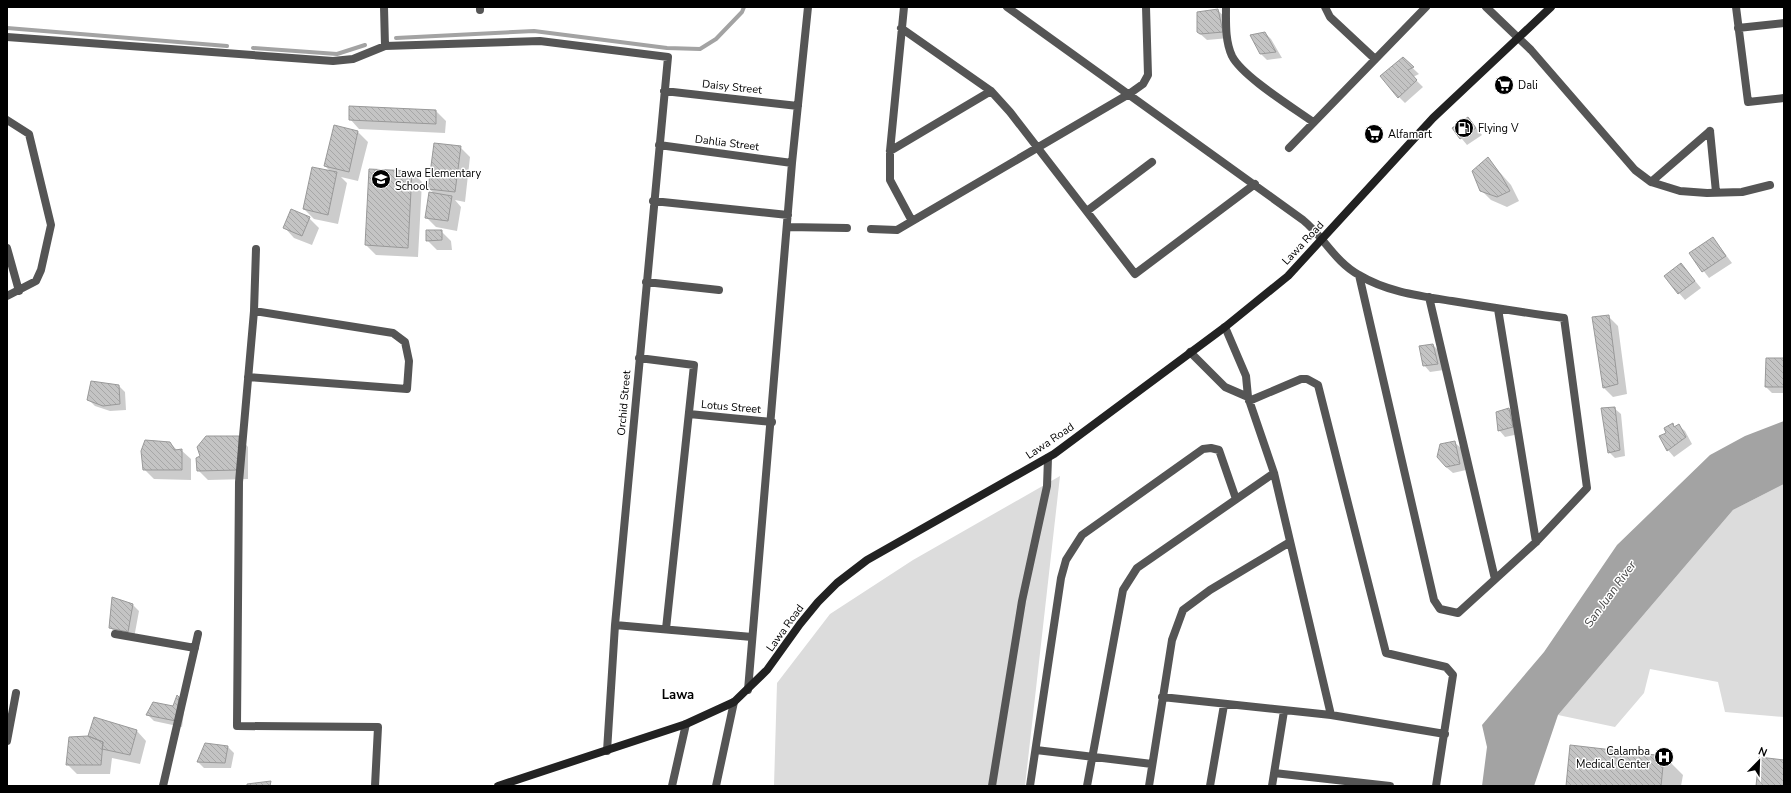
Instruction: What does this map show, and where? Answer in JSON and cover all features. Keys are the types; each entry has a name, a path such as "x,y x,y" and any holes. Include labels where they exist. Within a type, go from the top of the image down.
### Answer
{"main road":[{"name":"Lawa Road","path":"498,786 686,724 734,702 767,670 800,624 818,602 837,583 867,560 1048,458 1190,352 1226,327 1288,276 1433,118 1550,7"}],"street":[{"path":"7,37 333,61 353,58 385,46 384,7"},
{"path":"748,690 772,422 792,163 808,7"},
{"path":"904,7 890,151 890,180 912,221"},
{"path":"1007,7 1255,184 1315,229 1334,255 1359,275 1387,288 1498,309 1564,318 1587,488 1536,542 1458,613 1440,609 1434,600 1359,275"},
{"path":"871,229 897,230 1038,149 1143,84 1148,75 1145,7"},
{"path":"1226,7 1227,36 1231,55 1241,69 1312,122"},
{"path":"1325,7 1330,17 1375,59"},
{"path":"1289,148 1312,122 1426,7"},
{"path":"1486,7 1531,50 1635,170 1651,182 1680,191 1707,193 1742,192 1770,185"},
{"path":"1736,7 1748,102 1784,98"},
{"path":"1738,28 1784,23"},
{"path":"901,28 991,91 1010,112 1135,274 1255,184"},
{"name":"Orchid Street","path":"385,46 540,41 668,57 614,625 606,751"},
{"name":"Daisy Street","path":"664,91 798,106"},
{"path":"890,151 991,91"},
{"path":"7,120 29,134 51,225 41,270 36,281 7,296"},
{"path":"1651,182 1710,131 1716,192"},
{"name":"Dahlia Street","path":"659,145 792,163"},
{"path":"1087,211 1152,162"},
{"path":"654,201 788,216"},
{"path":"787,227 847,228"},
{"path":"7,248 19,291"},
{"path":"256,249 254,311 239,482 237,726 378,727 375,786"},
{"path":"646,282 719,290"},
{"path":"1430,297 1495,579"},
{"path":"1498,309 1536,542"},
{"path":"248,377 407,389 409,361 405,342 394,333 254,311"},
{"path":"1226,327 1246,376 1249,399 1274,473 1331,715"},
{"path":"1190,352 1225,387 1249,399 1301,379 1307,379 1318,385 1386,653 1446,667 1453,675 1436,786"},
{"path":"639,358 694,365 666,629"},
{"name":"Lotus Street","path":"689,414 772,422"},
{"path":"1030,786 1061,578 1066,560 1082,535 1203,449 1211,448 1219,450 1236,499"},
{"path":"992,786 1022,601 1047,486 1048,458"},
{"path":"1087,786 1122,590 1137,568 1274,473"},
{"path":"1149,786 1172,640 1183,610 1210,590 1290,542"},
{"path":"614,625 752,637"},
{"path":"115,634 195,648"},
{"path":"163,786 198,634"},
{"path":"7,741 16,693"},
{"path":"1162,697 1224,705 1331,715 1445,734"},
{"path":"716,786 734,702"},
{"path":"1210,786 1224,705"},
{"path":"1272,786 1284,711"},
{"path":"672,786 686,724"},
{"path":"1036,750 1152,764"},
{"path":"1274,773 1390,786"}],"shaded area":[{"path":"1060,476 1025,786 774,786 777,683 830,614 913,560"},
{"path":"1784,484 1784,717 1725,712 1718,682 1650,669 1644,693 1615,727 1558,715 1733,510"}],"water":[{"name":"San Juan River","path":"1784,421 1784,484 1733,510 1558,715 1534,786 1482,786 1487,747 1482,725 1544,652 1617,545 1710,455 1745,436"}],"building":[{"path":"1218,9 1223,32 1200,34 1197,32 1197,12"},
{"path":"1265,32 1276,52 1260,54 1250,35"},
{"path":"1403,57 1414,67 1408,70 1417,80 1398,98 1380,76"},
{"path":"349,106 436,110 436,124 349,120"},
{"name":"Flying V","path":"1468,117 1476,128 1460,139 1452,128"},
{"path":"334,125 358,131 349,172 324,166"},
{"path":"434,143 461,146 455,192 428,189"},
{"path":"1488,157 1510,191 1497,197 1480,191 1472,171"},
{"path":"312,167 337,172 328,215 303,209"},
{"path":"369,169 412,171 408,248 365,245"},
{"path":"429,192 452,196 448,221 425,218"},
{"path":"291,209 310,217 302,236 283,228"},
{"path":"426,230 442,230 442,240 426,241"},
{"path":"1713,237 1726,256 1702,272 1689,253"},
{"path":"1681,263 1695,281 1678,294 1664,276"},
{"path":"1609,315 1618,384 1603,388 1592,317"},
{"path":"1433,344 1438,364 1423,366 1419,346"},
{"path":"1766,358 1784,358 1784,387 1765,387"},
{"path":"91,381 119,385 120,404 103,406 87,400"},
{"path":"1615,407 1620,450 1608,453 1601,408"},
{"path":"1509,408 1513,427 1498,431 1496,412"},
{"path":"1673,423 1674,427 1679,424 1686,437 1667,451 1659,436 1666,433 1664,428"},
{"path":"206,436 239,436 238,470 197,471 196,458 200,456 197,447"},
{"path":"145,440 170,442 175,450 182,449 182,470 143,470 141,451"},
{"path":"1455,441 1460,464 1446,467 1437,457 1440,444"},
{"path":"112,597 133,604 128,632 109,628"},
{"path":"177,695 179,697 176,721 146,715 153,702 173,706"},
{"path":"94,717 137,730 130,755 102,749 103,742 88,736"},
{"path":"88,736 103,742 101,765 66,765 69,737"},
{"path":"205,743 228,746 225,763 197,762"},
{"path":"1570,745 1664,756 1661,786 1566,786"},
{"path":"1759,757 1784,760 1784,786 1756,786"},
{"path":"271,781 270,786 247,786 247,784"}],"waterway":[{"path":"396,38 534,31 667,48 700,49 716,39 742,12 744,7"},
{"path":"7,28 227,46"},
{"path":"253,48 337,54 365,45"}],"place":[{"name":"Dali","path":"1504,85"},
{"name":"Flying V","path":"1464,128"},
{"name":"Alfamart","path":"1374,134"},
{"name":"Lawa Elementary School","path":"381,179"},
{"name":"Calamba Medical Center","path":"1664,757"}],"district":[{"name":"Lawa","path":"678,695"}]}
